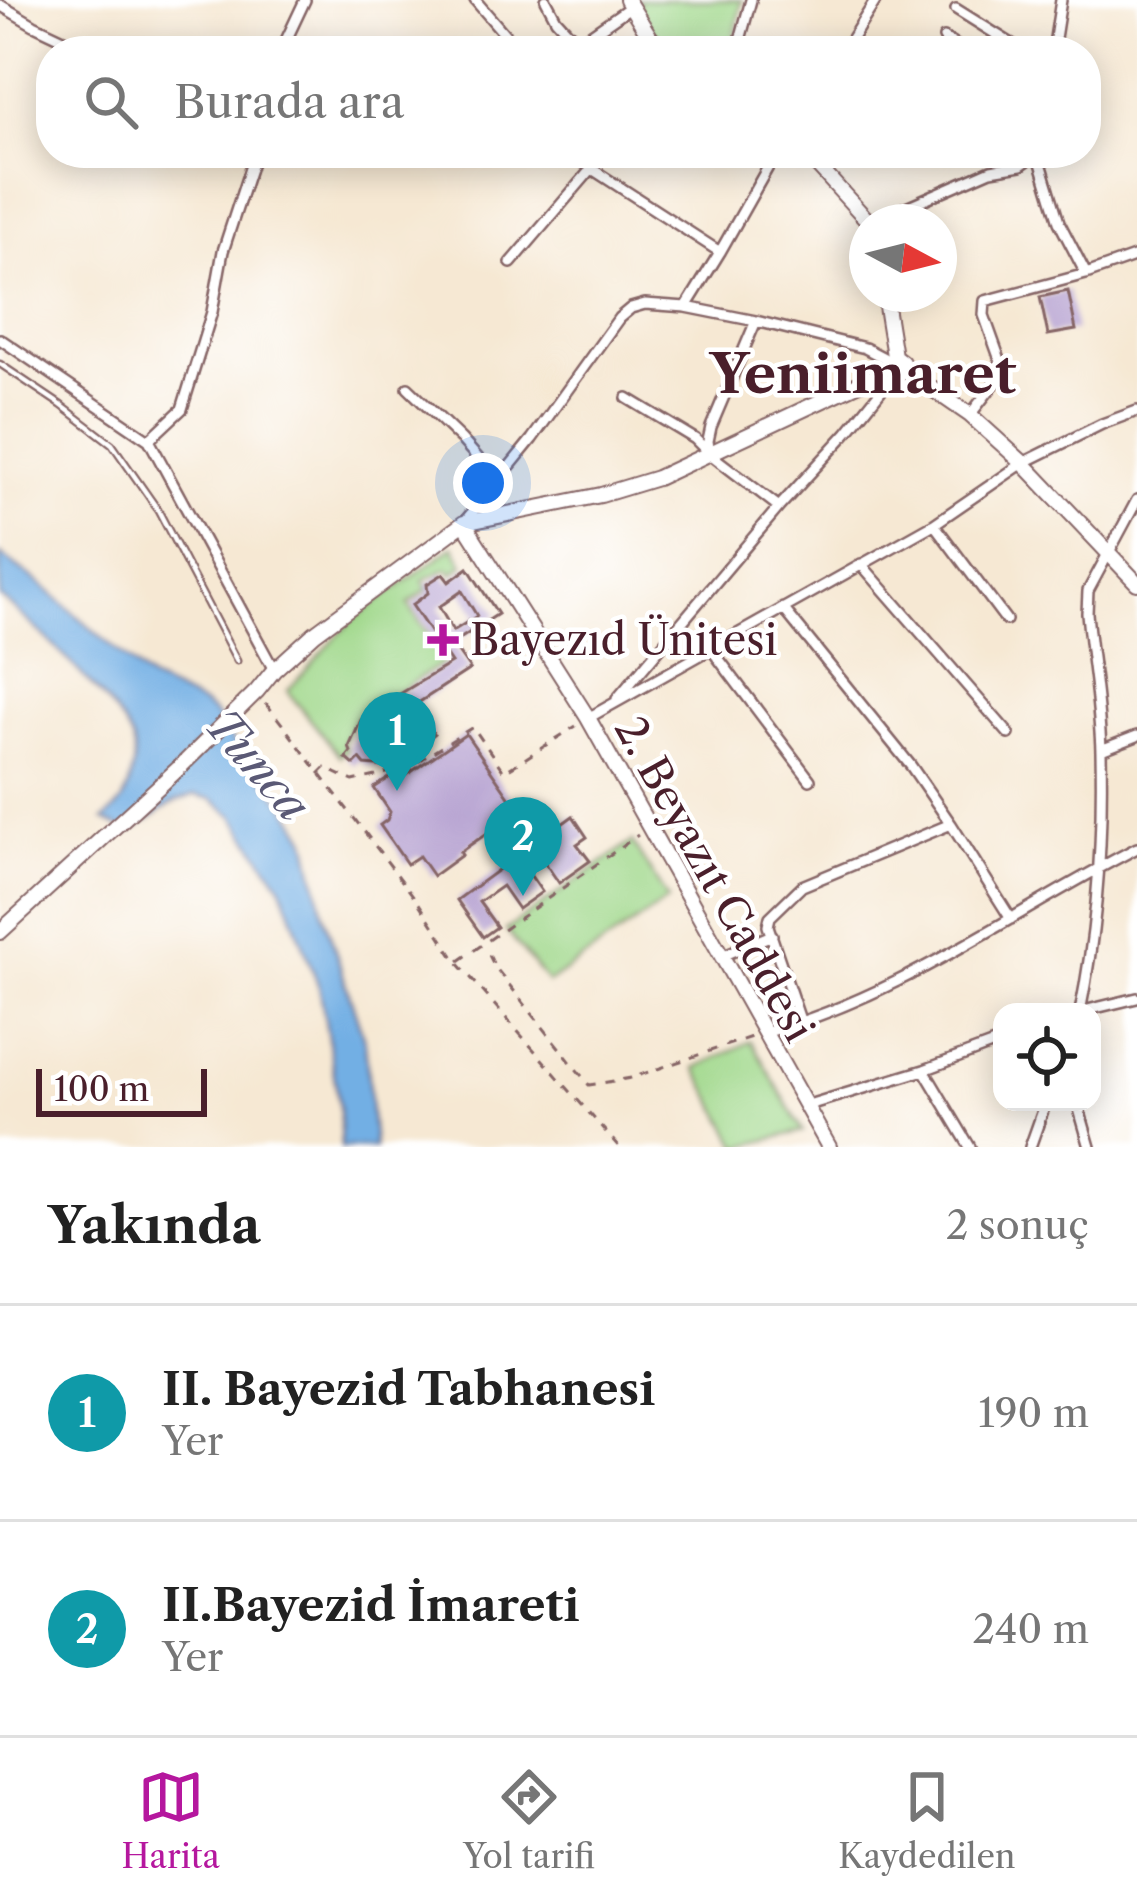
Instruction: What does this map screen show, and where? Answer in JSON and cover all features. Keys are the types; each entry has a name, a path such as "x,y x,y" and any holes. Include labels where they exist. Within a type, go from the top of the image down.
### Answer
{"street":[{"path":"287,36 305,0"},
{"path":"476,0 506,36"},
{"path":"545,0 571,36"},
{"path":"741,36 751,0"},
{"path":"853,36 876,0"},
{"path":"1055,36 1060,0"},
{"path":"585,36 628,3 649,36"},
{"path":"0,5 57,36"},
{"path":"956,9 999,36"},
{"path":"149,440 182,409 212,312 223,250 250,168"},
{"path":"686,307 768,168"},
{"path":"828,168 857,204"},
{"path":"913,204 1003,168"},
{"path":"1043,168 1060,222 1086,274"},
{"path":"511,263 592,169 720,252"},
{"path":"970,415 1004,371 984,315 985,301 1137,256"},
{"path":"0,932 179,767 274,670 332,620 464,523 624,312 638,305 686,307 756,320 865,348 970,415 1107,551 1131,566 1137,583"},
{"path":"612,706 779,507 847,434 890,367 885,312"},
{"path":"710,454 709,434 756,320"},
{"path":"0,339 149,440 274,670"},
{"path":"464,523 629,488 890,367"},
{"path":"408,388 498,481"},
{"path":"627,398 695,439 779,507"},
{"path":"588,718 934,524 1023,463 1137,411"},
{"path":"1082,1003 1098,868 1101,750 1088,591 1137,500"},
{"name":"2. Beyazıt Caddesi","path":"464,523 588,718 829,1147"},
{"path":"934,524 1006,620"},
{"path":"861,564 1009,734"},
{"path":"783,608 910,766 1011,919"},
{"path":"712,650 810,780"},
{"path":"1101,750 1137,736"},
{"path":"801,1023 768,926 770,917 802,886 951,824"},
{"path":"764,1033 801,1023 954,952 1137,848"},
{"path":"722,956 772,935"},
{"path":"1101,1007 1137,998"},
{"path":"805,1106 993,1044"},
{"path":"924,1070 970,1147"},
{"path":"1030,1147 1043,1111"},
{"path":"1080,1111 1090,1147"}],"lane":[{"path":"0,364 112,444 158,510 237,661"}],"path":[{"path":"257,691 418,902 457,962 619,1147"},
{"path":"319,774 325,768 353,781 411,766 473,727 504,772 588,718"},
{"path":"457,962 649,827"},
{"path":"489,955 589,1085 631,1078 764,1033"}],"green space":[{"path":"637,0 742,0 735,36 657,36 645,24"},
{"path":"454,546 464,565 452,574 448,569 423,580 427,590 408,604 446,661 370,709 370,716 358,717 344,742 347,750 340,756 287,691 351,621"},
{"path":"632,842 668,900 548,983 506,930"},
{"path":"751,1041 803,1131 739,1147 696,1068"}],"water":[{"path":"0,554 150,680 216,715 290,811 307,839 324,916 365,1042 374,1147 341,1147 320,990 282,887 234,816 212,799 195,795 176,801 129,832 104,820 126,794 133,744 96,690 0,597"}],"building":[{"path":"1068,291 1076,330 1048,335 1040,297"},
{"path":"468,568 498,614 452,644 470,669 415,705 434,734 402,757 397,753 388,767 365,765 360,759 354,765 346,758 361,720 374,719 370,712 451,663 412,605 428,593 427,584 443,574 449,582","holes":["462,591 477,616 453,631 439,607","402,709 417,733 403,740 386,718"]},
{"path":"466,734 519,811 433,876 419,856 407,864 380,825 390,812 374,788 403,769 407,775"},
{"path":"573,816 587,837 577,844 590,861 559,883 533,845"},
{"path":"517,856 542,892 518,909 502,886 479,902 497,927 483,937 457,900"}],"place":[{"name":"Bayezıd Ünitesi","path":"443,640"},
{"name":"II. Bayezid Tabhanesi","path":"397,791"},
{"name":"II.Bayezid İmareti","path":"523,896"}],"district":[{"name":"Yeniimaret","path":"863,374"}],"water label":[{"name":"Tunca","path":"258,765"}]}
